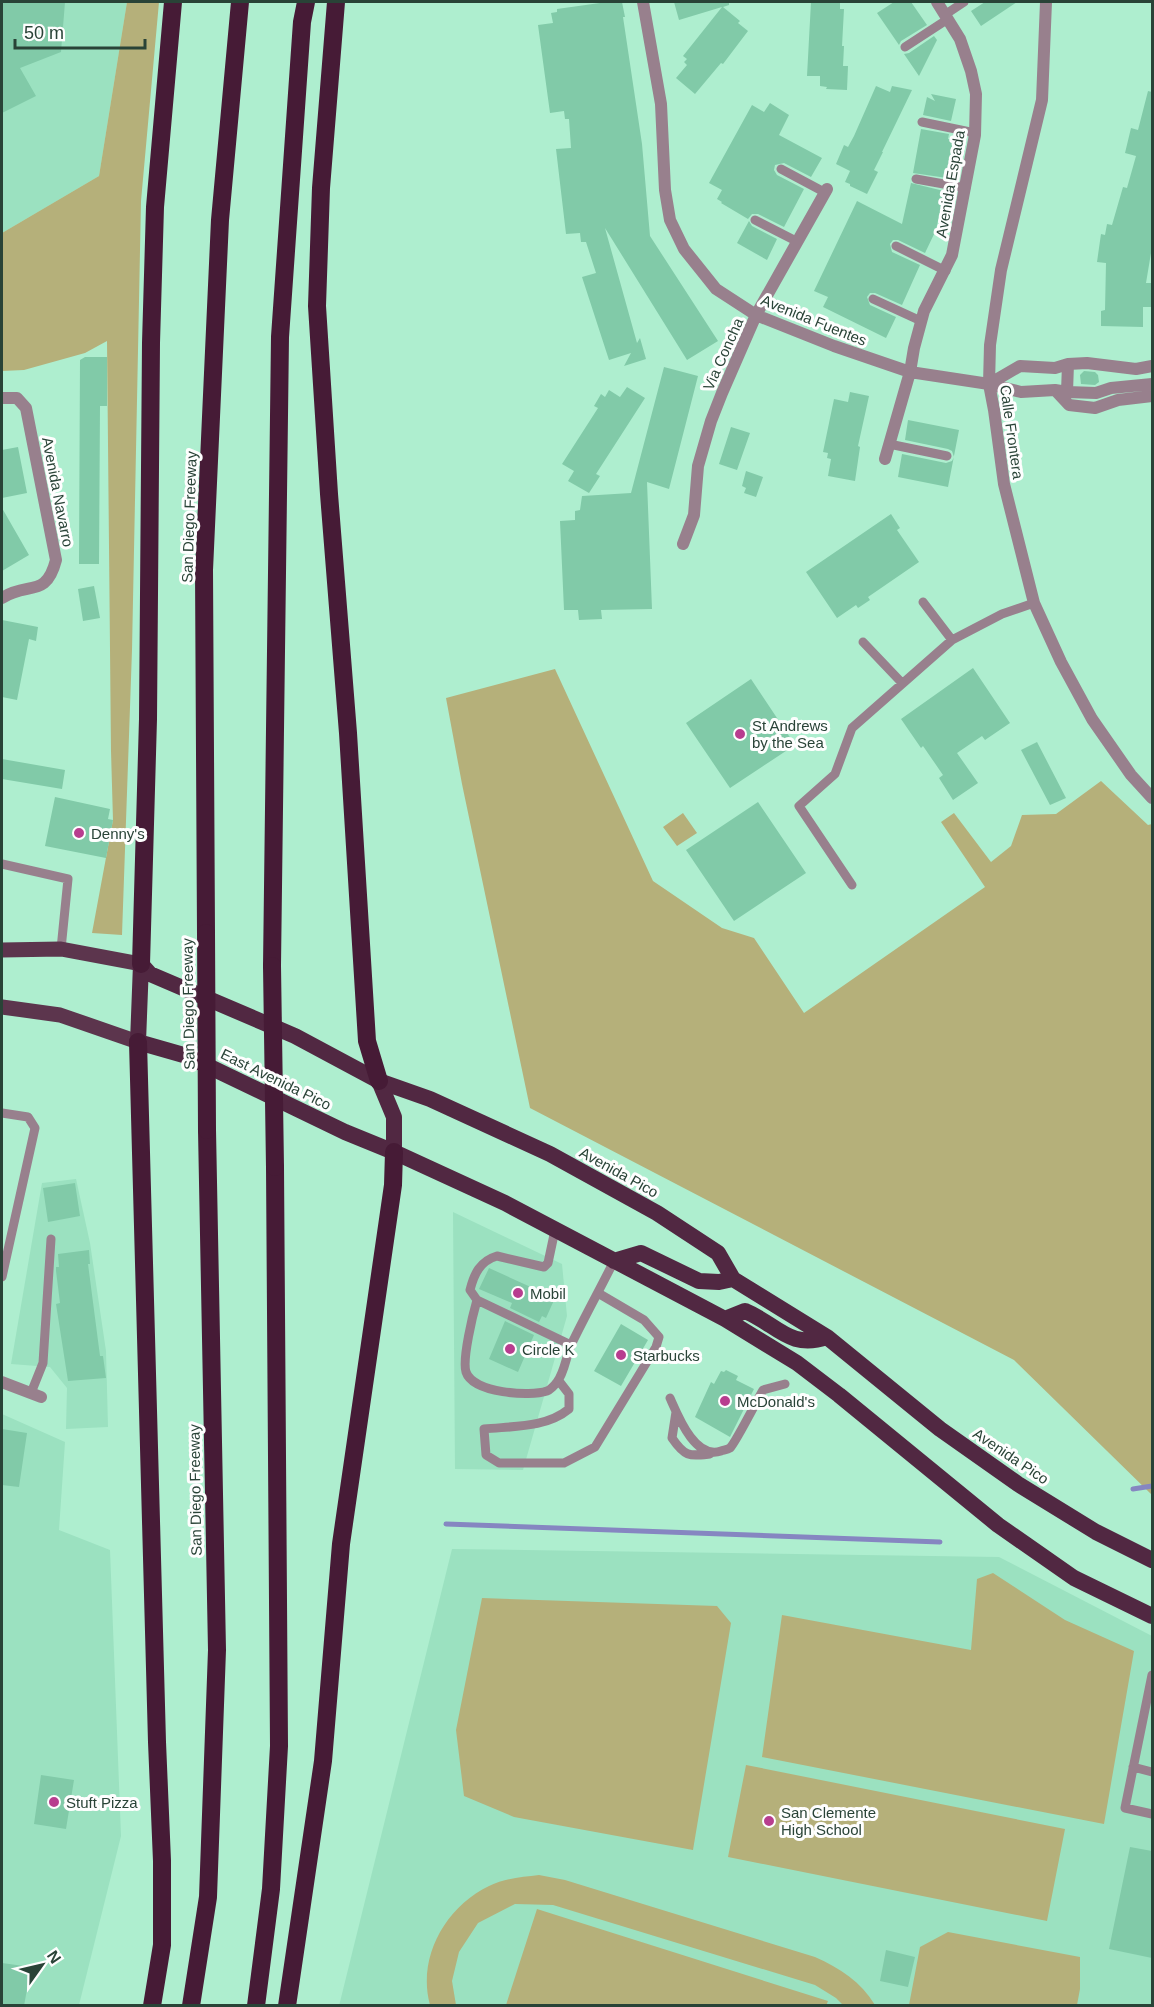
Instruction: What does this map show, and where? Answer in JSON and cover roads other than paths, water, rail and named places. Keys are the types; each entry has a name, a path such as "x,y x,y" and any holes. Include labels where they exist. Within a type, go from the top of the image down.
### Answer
{"highway":[{"path":"152,2006 162,1945 162,1861 138,1042 148,719 151,343 155,207 172,2"},
{"name":"San Diego Freeway","path":"191,2006 208,1897 217,1650 207,1130 204,570 220,220 240,2"},
{"path":"256,2006 271,1889 279,1746 272,966 280,337 302,22 306,2"},
{"path":"287,2006 323,1761 341,1544 392,1196 394,1152 394,1117 379,1081 367,1041 348,733 317,306 321,188 336,2"},
{"name":"Avenida Pico","path":"141,964 150,974 295,1036 379,1081 430,1099 550,1154 657,1213 718,1253 733,1278 827,1337 940,1429 1018,1484 1096,1532 1152,1560"},
{"name":"East Avenida Pico","path":"138,1042 187,1056 335,1127 394,1152"},
{"path":"394,1152 505,1203 725,1319 822,1382 998,1525 1074,1578 1137,1611 1152,1616"},
{"path":"614,1261 641,1253 699,1281 719,1282 733,1278"},
{"path":"725,1319 745,1311 758,1316 788,1337 813,1342 827,1337"}],"main road":[{"name":"Avenida Pico","path":"2,950 61,949 141,964"},
{"name":"East Avenida Pico","path":"2,1007 60,1015 138,1042"}],"street":[{"name":"Avenida Espada","path":"885,459 910,372 924,311 946,271 955,244 975,133 976,94 972,71 960,39 937,2"},
{"name":"Calle Frontera","path":"1046,2 1042,100 1001,270 990,345 989,384 1004,484 1034,603 1061,662 1092,719 1131,775 1152,798"},
{"name":"Avenida Fuentes","path":"644,3 661,105 665,189 670,220 684,249 716,289 756,315 834,346 910,372 989,384 1021,392 1096,393 1111,388 1152,384"},
{"name":"Via Concha","path":"683,544 694,515 698,466 711,421 756,315 826,191"},
{"path":"989,384 1020,366 1055,368 1068,364 1087,363 1136,369 1152,366"},
{"path":"1068,364 1061,391 1070,405 1095,408 1118,400 1152,396"},
{"path":"1110,365 1111,388 1118,400"},
{"name":"Avenida Navarro","path":"2,398 18,398 26,408 56,560 52,576 40,586 10,592 2,598"},
{"path":"2,1382 36,1395"}],"lane":[{"path":"905,47 964,2"},
{"path":"922,122 975,133"},
{"path":"781,169 826,191"},
{"path":"916,179 966,188"},
{"path":"755,220 798,242"},
{"path":"896,246 946,271"},
{"path":"873,299 921,321"},
{"path":"889,444 947,456"},
{"path":"923,602 952,640"},
{"path":"852,885 799,806 835,774 852,728 902,683 952,640 1002,614 1034,603"},
{"path":"863,642 902,683"},
{"path":"2,864 68,879 61,949"},
{"path":"2,1113 28,1117 35,1128 2,1277"},
{"path":"555,1230 548,1263 544,1267 497,1256 483,1263 474,1275 470,1290 477,1300 571,1345"},
{"path":"36,1395 43,1363 51,1239"},
{"path":"477,1300 467,1344 466,1372 471,1379 480,1385 500,1391 522,1394 548,1391 559,1381 571,1345 614,1261"},
{"path":"559,1381 569,1394 569,1408 544,1423 484,1429 486,1455 499,1463 564,1463 595,1447 656,1347 659,1337 644,1320 598,1293"},
{"path":"676,1412 672,1438 681,1451 692,1456 715,1453 730,1448 763,1390 785,1384"},
{"path":"670,1398 682,1425 697,1445 703,1450 715,1453"},
{"path":"1152,1675 1125,1808 1152,1814"},
{"path":"1133,1767 1152,1772"}],"waterway":[{"path":"1133,1489 1152,1486"},
{"path":"446,1524 940,1542"}],"place":[{"name":"St Andrews by the Sea","path":"740,734"},
{"name":"Denny's","path":"79,833"},
{"name":"Mobil","path":"518,1293"},
{"name":"Circle K","path":"510,1349"},
{"name":"Starbucks","path":"621,1355"},
{"name":"McDonald's","path":"725,1401"},
{"name":"Stuft Pizza","path":"54,1802"},
{"name":"San Clemente High School","path":"769,1821"}]}
